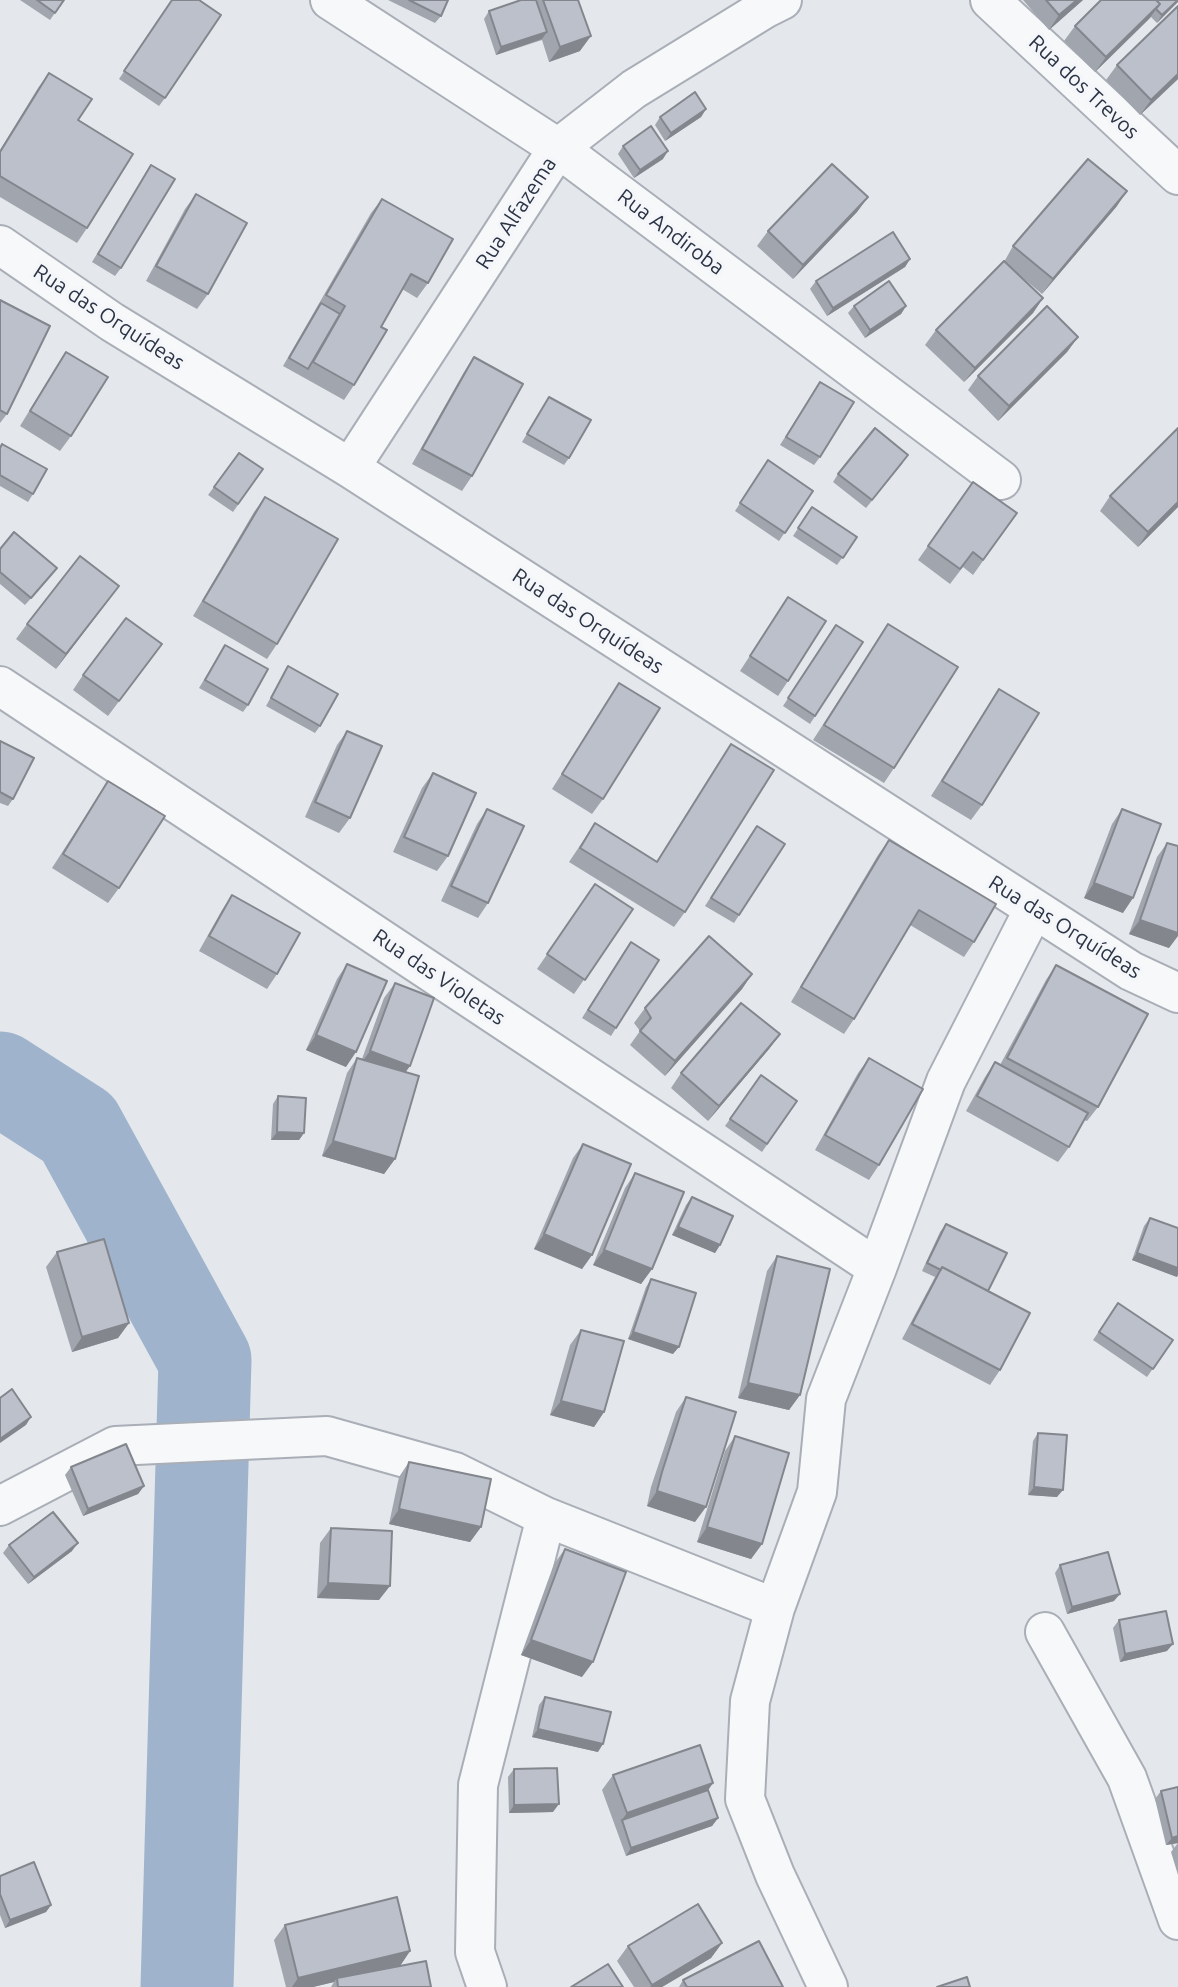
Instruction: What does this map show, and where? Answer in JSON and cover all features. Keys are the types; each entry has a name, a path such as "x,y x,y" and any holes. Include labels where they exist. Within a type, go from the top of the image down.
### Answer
{"street":[{"name":"Rua Andiroba","path":"330,0 558,148 1001,480"},
{"name":"Rua Alfazema","path":"350,468 558,148 635,89 782,0"},
{"name":"Rua dos Trevos","path":"990,0 1178,175"},
{"name":"Rua das Orquídeas","path":"0,246 112,321 350,468 1130,971 1178,993"},
{"name":"Rua das Violetas","path":"0,686 877,1268"},
{"path":"828,1987 775,1875 745,1799 750,1701 775,1608 817,1492 826,1399 946,1081 1034,909"},
{"path":"0,1506 115,1446 327,1436 455,1472 546,1517 775,1608"},
{"path":"487,1987 475,1952 478,1785 546,1517"},
{"path":"1045,1632 1127,1778 1178,1920"}],"building":[{"path":"37,0 64,0 55,13"},
{"path":"172,0 199,0 221,15 165,98 124,71"},
{"path":"409,0 448,0 441,16"},
{"path":"521,0 536,0 547,32 501,47 489,11"},
{"path":"543,0 578,0 591,36 560,47"},
{"path":"1046,0 1077,0 1059,15"},
{"path":"1101,0 1156,0 1160,4 1106,57 1075,26"},
{"path":"1156,0 1178,0 1162,15 1156,9 1160,4"},
{"path":"1178,6 1178,74 1151,100 1117,65"},
{"path":"49,73 92,99 78,120 133,154 87,228 0,176 0,152"},
{"path":"695,92 706,109 671,133 660,117"},
{"path":"651,126 668,151 640,170 623,146"},
{"path":"1088,159 1127,191 1053,279 1013,246"},
{"path":"832,164 868,197 803,265 768,231"},
{"path":"151,165 175,179 121,268 98,254"},
{"path":"196,194 247,223 208,294 156,266"},
{"path":"382,199 453,239 428,283 411,274 381,327 387,330 354,385 313,362 345,306 326,295"},
{"path":"893,232 910,259 833,308 816,281"},
{"path":"1004,261 1043,298 975,368 936,330"},
{"path":"889,281 906,306 870,330 854,306"},
{"path":"0,300 50,326 7,414 0,410"},
{"path":"321,303 340,314 308,369 289,358"},
{"path":"1047,306 1078,337 1009,406 978,376"},
{"path":"66,352 108,377 71,436 30,411"},
{"path":"474,357 523,384 472,476 422,449"},
{"path":"820,382 854,402 820,457 786,437"},
{"path":"549,397 591,420 569,458 527,434"},
{"path":"875,428 908,455 872,500 838,474"},
{"path":"1178,428 1178,502 1148,532 1110,496"},
{"path":"2,444 47,469 33,494 0,475"},
{"path":"239,453 263,469 238,504 214,487"},
{"path":"768,460 813,491 785,533 740,503"},
{"path":"973,482 1017,513 983,560 973,552 960,569 928,546"},
{"path":"265,497 338,539 277,644 203,601"},
{"path":"812,507 857,537 843,558 798,528"},
{"path":"14,532 57,568 31,598 0,572 0,549"},
{"path":"80,556 119,586 66,654 27,624"},
{"path":"788,597 826,621 788,681 750,656"},
{"path":"126,618 162,644 119,701 83,675"},
{"path":"888,624 958,667 894,768 824,725"},
{"path":"836,625 863,642 815,716 788,698"},
{"path":"225,645 268,669 248,705 205,680"},
{"path":"288,666 338,694 320,726 271,698"},
{"path":"619,683 660,708 603,799 562,774"},
{"path":"999,689 1039,713 982,805 942,781"},
{"path":"347,731 382,746 350,818 315,802"},
{"path":"0,741 34,758 13,799 0,792"},
{"path":"731,744 774,770 685,912 580,848 595,823 657,862"},
{"path":"433,773 476,793 448,856 404,837"},
{"path":"108,781 165,816 119,888 63,854"},
{"path":"487,809 524,826 488,903 451,886"},
{"path":"1122,809 1161,824 1133,898 1094,883"},
{"path":"757,826 785,844 739,915 711,898"},
{"path":"889,840 996,904 974,942 919,910 854,1019 801,987"},
{"path":"1167,843 1178,846 1178,933 1140,920"},
{"path":"595,884 633,909 585,980 547,954"},
{"path":"232,895 300,933 277,974 209,936"},
{"path":"709,936 752,974 675,1061 640,1031 651,1018 645,1008"},
{"path":"631,942 659,960 616,1028 588,1010"},
{"path":"347,964 387,981 356,1052 316,1035"},
{"path":"1056,965 1148,1014 1098,1107 1007,1058"},
{"path":"395,983 434,998 410,1066 370,1051"},
{"path":"741,1003 780,1034 719,1106 681,1073"},
{"path":"357,1058 419,1076 395,1159 333,1141"},
{"path":"869,1058 923,1089 879,1165 825,1135"},
{"path":"995,1062 1088,1113 1069,1147 977,1096"},
{"path":"761,1075 797,1101 767,1144 730,1119"},
{"path":"278,1096 306,1098 304,1133 277,1132"},
{"path":"583,1144 631,1164 592,1255 544,1234"},
{"path":"635,1173 684,1192 652,1269 604,1250"},
{"path":"692,1197 733,1216 720,1245 678,1227"},
{"path":"1150,1218 1178,1228 1178,1268 1137,1253"},
{"path":"946,1224 1007,1253 988,1291 942,1267 941,1270 927,1263"},
{"path":"104,1239 129,1323 82,1337 57,1252"},
{"path":"777,1256 830,1269 800,1395 748,1383"},
{"path":"942,1267 1030,1313 1000,1370 912,1324"},
{"path":"651,1279 696,1293 679,1347 633,1332"},
{"path":"1118,1303 1173,1340 1153,1369 1099,1332"},
{"path":"581,1330 624,1341 604,1412 561,1401"},
{"path":"12,1389 31,1417 0,1439 0,1398"},
{"path":"686,1397 736,1412 706,1507 657,1491"},
{"path":"1038,1433 1067,1435 1063,1490 1034,1487"},
{"path":"735,1436 789,1453 762,1544 707,1527"},
{"path":"126,1444 144,1486 88,1509 71,1467"},
{"path":"409,1462 491,1479 481,1527 399,1509"},
{"path":"53,1512 78,1543 34,1577 9,1545"},
{"path":"331,1528 392,1531 390,1586 328,1583"},
{"path":"565,1549 626,1572 593,1662 531,1640"},
{"path":"1108,1552 1120,1594 1072,1607 1060,1565"},
{"path":"1166,1611 1173,1644 1125,1654 1119,1620"},
{"path":"545,1697 611,1712 603,1744 538,1729"},
{"path":"700,1745 713,1783 627,1813 613,1775"},
{"path":"557,1768 559,1804 514,1805 514,1769"},
{"path":"1178,1787 1178,1836 1172,1838 1161,1791"},
{"path":"708,1790 718,1818 631,1848 622,1820"},
{"path":"34,1862 51,1905 10,1920 0,1894 0,1876"},
{"path":"397,1897 410,1951 298,1978 285,1925"},
{"path":"698,1904 722,1943 652,1985 628,1946"},
{"path":"759,1941 783,1987 687,1987 683,1980"},
{"path":"426,1961 431,1987 338,1987 337,1978"},
{"path":"608,1964 623,1987 571,1987"},
{"path":"967,1977 970,1987 937,1987"}],"waterway":[{"path":"0,1078 78,1128 205,1360 187,1987"}]}
